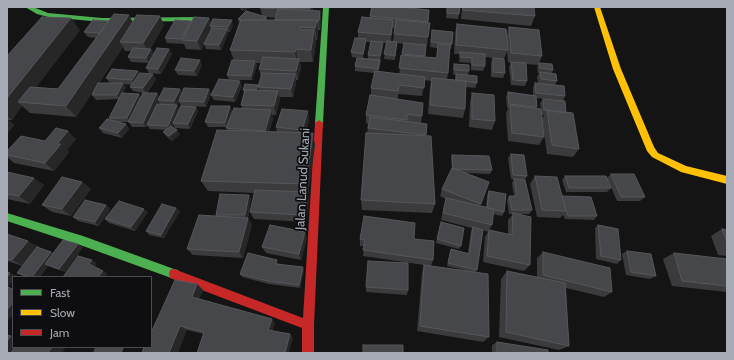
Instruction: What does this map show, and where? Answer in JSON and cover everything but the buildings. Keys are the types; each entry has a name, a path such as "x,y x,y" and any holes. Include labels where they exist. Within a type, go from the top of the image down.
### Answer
{"street":[{"path":"28,7 39,13 48,15 102,20 200,19"},
{"name":"Jalan Lanud Sukani","path":"308,353 308,325 326,7"},
{"path":"596,7 617,69 650,149 655,155 684,169 727,180"},
{"path":"7,217 83,241 151,271 308,325"}],"traffic: fast":[{"path":"28,7 39,13 48,15 102,20 200,19"},
{"path":"319,123 326,7"},
{"path":"7,217 83,241 174,274"}],"traffic: slow":[{"path":"597,7 617,69 650,149 655,155 684,169 727,180"}],"traffic: jam":[{"path":"308,353 308,325 319,123"},
{"path":"174,274 308,325"}]}
